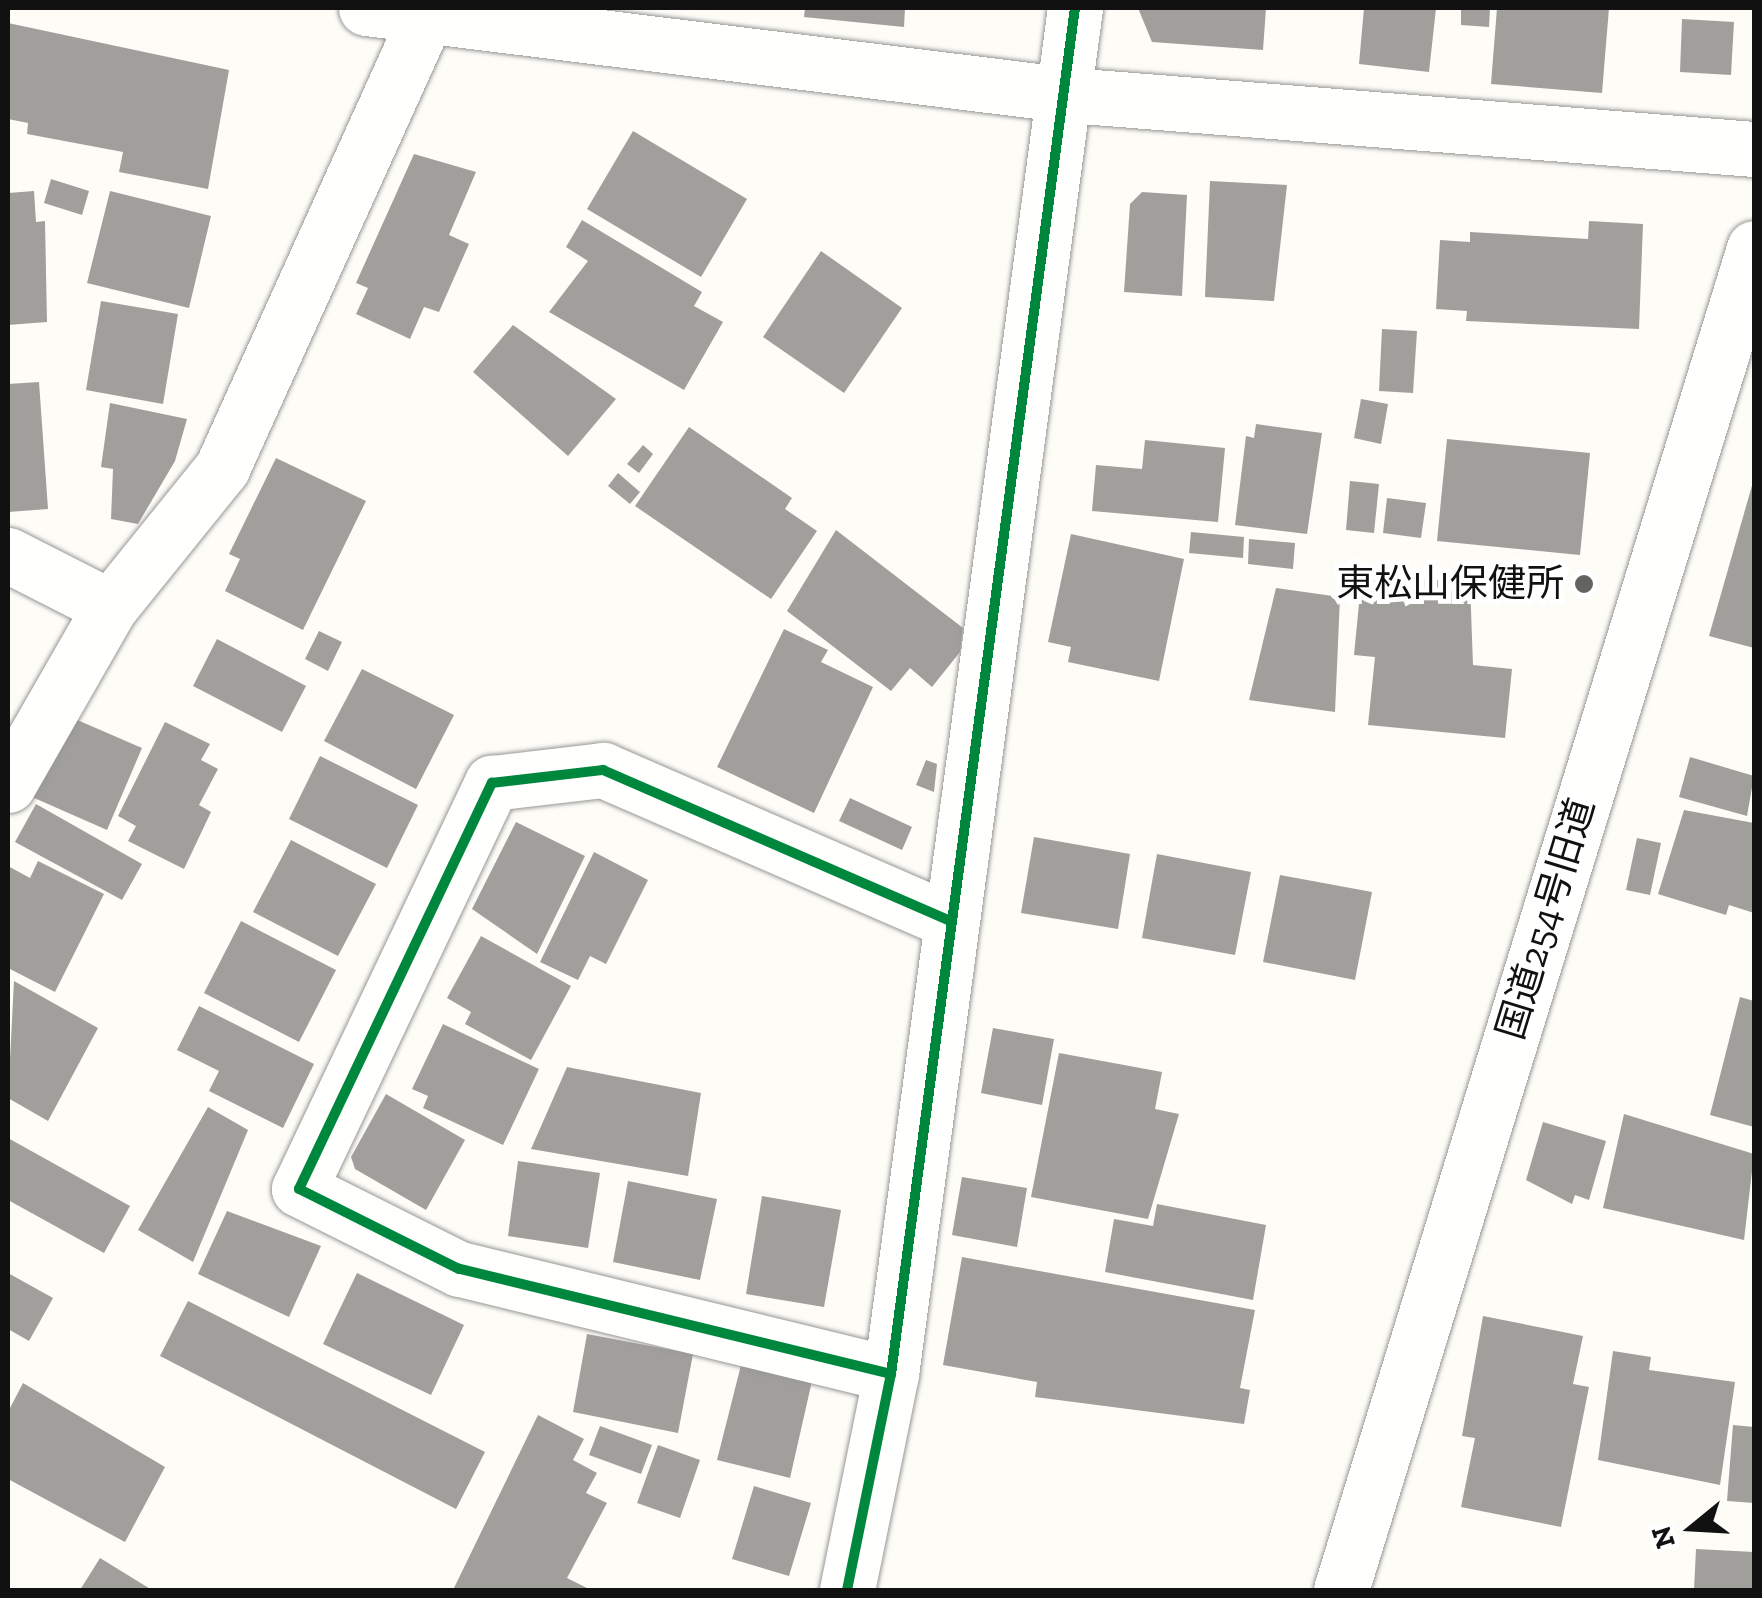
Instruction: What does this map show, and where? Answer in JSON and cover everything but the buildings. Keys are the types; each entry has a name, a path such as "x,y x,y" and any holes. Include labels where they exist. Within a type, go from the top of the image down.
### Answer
{"street":[{"path":"366,8 427,12 1069,95 1754,149"},
{"path":"847,1590 890,1374 948,920 1069,95 1075,8"},
{"path":"8,786 110,607 222,468 427,12"},
{"name":"国道254号旧道","path":"1342,1590 1754,248"},
{"path":"8,555 110,607"},
{"path":"890,1374 459,1269 299,1189 492,782 602,770 948,920"}],"cycle path":[{"path":"847,1590 891,1374 1075,8"},
{"path":"891,1374 459,1269 299,1189 492,783 603,770 948,920"}],"place":[{"name":"東松山保健所","path":"1584,584"}]}
